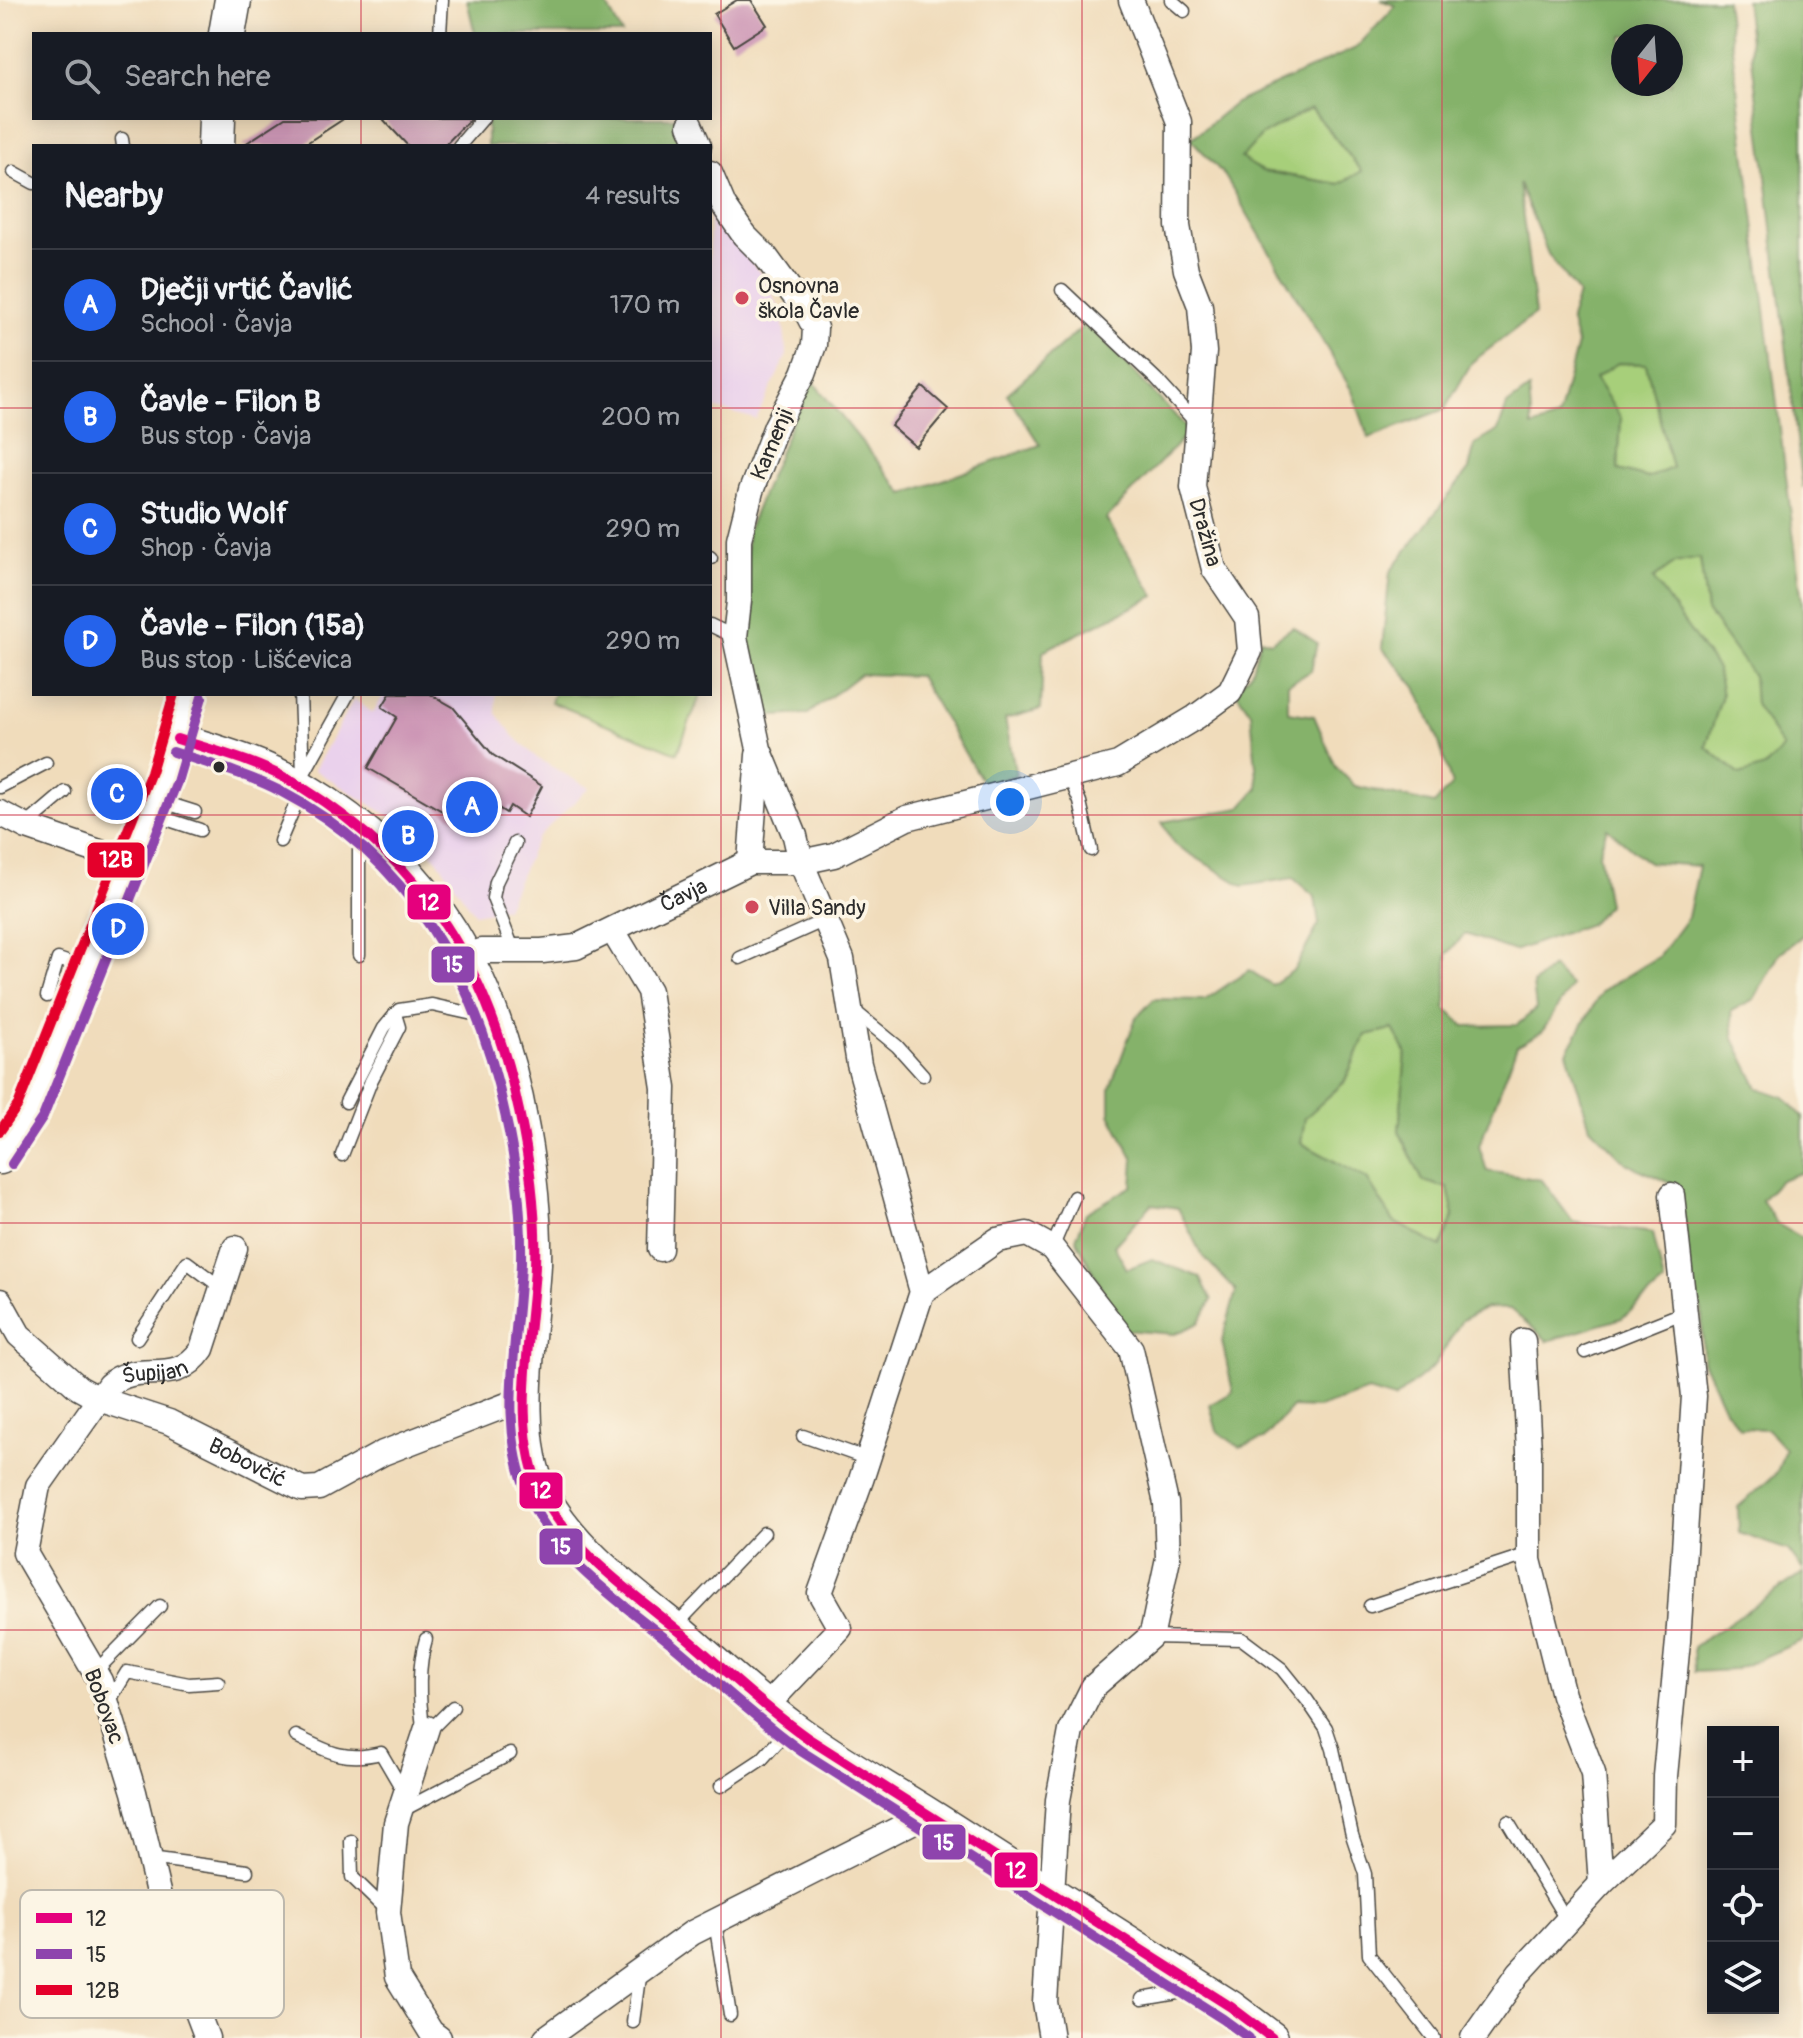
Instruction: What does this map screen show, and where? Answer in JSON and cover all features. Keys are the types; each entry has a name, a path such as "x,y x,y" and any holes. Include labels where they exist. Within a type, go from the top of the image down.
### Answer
{"main road":[{"path":"216,144 217,120"},
{"path":"0,1156 30,1112 152,806 177,739 188,696"},
{"path":"177,739 301,782 394,856 430,897 467,957 496,1019 514,1078 534,1198 534,1290 525,1398 528,1448 540,1491 560,1521 621,1584 791,1727 1202,1989 1272,2038"}],"street":[{"name":"Dražina","path":"801,862 834,855 907,818 1118,764 1196,717 1230,692 1250,651 1247,618 1214,569 1193,487 1204,352 1200,306 1186,270 1178,226 1179,122 1131,0"},
{"name":"Kamenji","path":"712,178 724,206 744,235 766,257 815,328 814,345 804,373 776,426 751,491 739,539 739,601 735,637 759,749 795,836 801,862"},
{"name":"Kamenji","path":"750,862 759,749"},
{"path":"0,813 25,826 129,862"},
{"name":"Čavja","path":"467,957 481,951 576,947 750,862 801,862"},
{"path":"767,1705 840,1628 820,1593 868,1459 922,1292 859,1064 842,959 801,862"},
{"path":"613,931 649,991 664,1088 660,1249"},
{"path":"1473,2038 1519,1973 1601,1884 1664,1824 1694,1396 1672,1195"},
{"path":"922,1292 997,1240 1027,1234 1052,1248 1131,1349 1166,1503 1168,1558 1150,1637 1093,1687 1071,1731 1058,1800 1045,2002 1051,2038"},
{"name":"Šupijan","path":"99,1399 118,1377 188,1367 202,1349 235,1248"},
{"name":"Bobovčić","path":"0,1301 19,1335 70,1381 99,1399 169,1422 302,1489 319,1488 383,1453 525,1398"},
{"path":"1523,1341 1529,1451 1529,1554 1563,1695 1593,1773 1601,1884"},
{"name":"Bobovac","path":"99,1399 38,1486 25,1553 95,1672 108,1704 158,1890"},
{"path":"426,1732 396,1823 388,1912 397,1977 431,2032 439,2038"},
{"path":"546,2038 692,1933 928,1814"},
{"name":"Bobovac","path":"199,2018 207,2038"}],"lane":[{"path":"440,32 442,0"},
{"path":"1171,0 1184,11"},
{"path":"461,144 481,120"},
{"path":"14,172 32,182"},
{"path":"1062,290 1156,379 1198,425"},
{"path":"712,626 735,637"},
{"path":"300,696 301,782"},
{"path":"280,841 301,782 347,696"},
{"path":"0,787 46,763"},
{"path":"1069,776 1080,802 1091,850"},
{"path":"25,826 65,792"},
{"path":"152,806 195,812"},
{"path":"152,806 200,830"},
{"path":"359,827 359,955"},
{"path":"514,951 493,898 496,882 515,843"},
{"path":"740,958 825,920"},
{"path":"47,996 58,959 87,969"},
{"path":"346,1102 384,1028 399,1010 432,1005 496,1019"},
{"path":"850,1008 897,1046 923,1075"},
{"path":"342,1155 371,1081 399,1027 395,1014"},
{"path":"1052,1248 1074,1197"},
{"path":"137,1338 187,1262 222,1288"},
{"path":"1585,1352 1685,1312"},
{"path":"803,1436 868,1459"},
{"path":"674,1628 764,1533"},
{"path":"1370,1606 1529,1554"},
{"path":"95,1672 160,1606"},
{"path":"1150,1637 1242,1639 1282,1669 1307,1700 1330,1738 1352,1835 1365,1874 1369,1955 1434,2038"},
{"path":"426,1639 419,1705 426,1732 453,1707"},
{"path":"108,1704 127,1672 189,1684 218,1682"},
{"path":"721,1786 762,1759 791,1727"},
{"path":"296,1736 335,1755 359,1758 381,1753 402,1803 510,1754"},
{"path":"1508,1822 1567,1921"},
{"path":"351,1841 352,1877 388,1912"},
{"path":"150,1858 247,1871"},
{"path":"715,1922 730,2015"},
{"path":"633,2022 640,1970"},
{"path":"1142,1999 1202,1989"}],"shaded area":[{"name":"Osnovna škola Čavle","path":"712,210 730,238 767,281 782,315 787,355 756,419 714,408 712,414"},
{"path":"383,696 496,696 496,713 514,736 537,758 589,788 537,838 506,908 475,914 436,858 402,824 314,770 354,699 373,713"}],"green space":[{"path":"467,0 604,0 621,32 475,32"},
{"path":"1381,0 1726,0 1803,611 1803,935 1780,953 1754,999 1731,1011 1734,1039 1758,1088 1785,1097 1803,1117 1803,1172 1780,1180 1762,1200 1776,1223 1803,1239 1803,1570 1788,1550 1739,1533 1738,1507 1777,1473 1785,1449 1767,1429 1740,1428 1725,1409 1703,1361 1702,1311 1668,1236 1675,1185 1627,1164 1590,1127 1567,1052 1602,991 1659,956 1688,917 1699,866 1647,862 1607,828 1599,853 1608,905 1590,924 1514,951 1465,934 1447,954 1446,1009 1465,1026 1517,1025 1536,1009 1533,984 1552,967 1571,986 1542,1032 1517,1046 1479,1146 1487,1171 1542,1180 1573,1222 1653,1233 1664,1283 1622,1318 1548,1341 1510,1309 1486,1308 1462,1320 1434,1366 1394,1399 1368,1391 1318,1408 1292,1407 1264,1439 1239,1447 1217,1431 1210,1405 1233,1392 1222,1341 1236,1291 1201,1254 1178,1208 1152,1204 1114,1246 1127,1269 1152,1259 1200,1277 1212,1300 1199,1323 1175,1334 1123,1330 1076,1239 1086,1213 1132,1186 1134,1160 1110,1114 1110,1088 1136,1018 1154,999 1205,1000 1249,970 1272,985 1294,970 1319,924 1315,897 1293,878 1243,886 1174,844 1162,822 1240,808 1258,788 1251,713 1235,690 1251,672 1261,639 1271,642 1293,627 1317,643 1311,671 1288,684 1288,712 1314,716 1336,767 1355,786 1434,804 1452,785 1437,736 1416,687 1382,648 1390,572 1469,469 1475,444 1498,431 1507,405 1529,389 1532,427 1558,418 1577,344 1570,319 1578,294 1548,254 1519,184 1535,314 1472,362 1445,409 1369,438 1352,391 1225,176 1191,139 1235,103 1356,48 1396,6","holes":["1311,108 1362,171 1339,184 1262,171 1241,158 1262,135","1618,363 1646,364 1672,468 1648,478 1618,470 1621,418 1595,378","1700,558 1707,611 1753,676 1755,704 1783,748 1765,767 1740,775 1706,747 1722,695 1717,669 1653,579 1675,563","1393,1029 1406,1052 1399,1131 1423,1181 1448,1188 1454,1215 1441,1247 1394,1222 1367,1179 1301,1143 1305,1118 1344,1082 1366,1035"]},
{"path":"1745,0 1803,0 1803,489"},
{"path":"1311,108 1362,171 1340,184 1262,171 1240,158 1262,135"},
{"path":"487,120 690,120 696,144 487,144"},
{"path":"1087,323 1190,431 1106,519 1155,596 1043,651 1041,709 1005,719 1016,775 984,785 919,676 860,674 808,714 758,717 744,632 747,531 810,378 904,494 1040,445 1007,394"},
{"path":"1618,363 1646,364 1672,468 1648,478 1618,470 1621,418 1594,378"},
{"path":"1700,557 1707,611 1754,676 1755,704 1783,748 1765,767 1740,775 1706,747 1722,695 1653,579 1675,563"},
{"path":"553,696 700,696 677,753 551,702"},
{"path":"1393,1029 1406,1052 1399,1131 1423,1181 1448,1188 1454,1215 1441,1247 1394,1222 1367,1179 1301,1143 1304,1118 1344,1083 1366,1035"},
{"path":"1803,1573 1803,1640 1734,1670 1694,1672 1693,1647"}],"building":[{"path":"737,0 751,0 767,25 734,46 714,14"},
{"path":"282,120 342,120 305,144 245,144"},
{"path":"384,120 469,120 446,144 406,144"},
{"path":"923,387 948,409 916,447 891,426"},
{"path":"389,696 434,696 453,707 493,755 542,786 526,817 510,806 506,813 488,801 475,830 368,768 397,717 382,707"}],"transit line":[{"name":"12B","path":"0,1131 18,1105 151,772 173,696"},
{"name":"15","path":"12,1164 43,1117 177,782 202,697"},
{"name":"12","path":"177,739 273,772 303,788 346,818 385,851 418,887 446,926 470,968 506,1060 523,1130 532,1188 535,1266 525,1382 527,1442 543,1496 572,1537 627,1589 809,1739 1231,2007 1272,2038"},
{"name":"15","path":"173,752 269,786 327,819 366,851 401,887 431,927 456,970 493,1064 512,1150 521,1243 512,1381 514,1440 519,1469 529,1497 556,1541 611,1596 801,1751 1249,2038"}],"place":[{"name":"Osnovna škola Čavle","path":"742,298"},
{"name":"Studio Wolf","path":"117,794"},
{"name":"Dječji vrtić Čavlić","path":"472,807"},
{"name":"Čavle - Filon B","path":"408,836"},
{"name":"Villa Sandy","path":"752,907"},
{"name":"Čavle - Filon (15a)","path":"118,929"}]}
